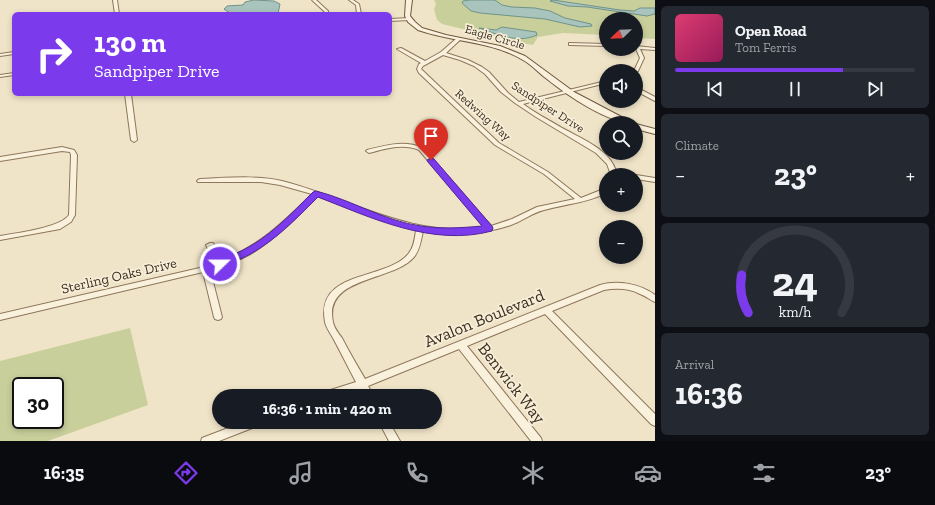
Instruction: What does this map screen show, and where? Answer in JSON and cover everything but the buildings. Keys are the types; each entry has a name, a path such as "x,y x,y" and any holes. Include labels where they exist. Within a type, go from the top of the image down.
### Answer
{"street":[{"path":"115,0 117,12"},
{"path":"314,0 327,12"},
{"path":"351,0 358,4 360,12"},
{"path":"392,20 409,19 407,13 409,0"},
{"name":"Eagle Circle","path":"409,19 417,27 426,31 505,50 522,56 535,64 550,78 569,91 614,116"},
{"path":"399,49 425,63 442,53 459,39"},
{"path":"571,44 599,45"},
{"path":"643,48 655,49"},
{"path":"0,55 12,53"},
{"name":"Sandpiper Drive","path":"442,53 464,60 479,67 500,88 520,103 561,131 598,151 612,165 613,168"},
{"name":"Redwing Way","path":"425,63 420,67 420,72 497,144 546,173 579,199"},
{"path":"0,76 12,74"},
{"path":"520,103 599,84"},
{"path":"643,93 655,99"},
{"path":"128,96 134,140"},
{"path":"643,128 655,132"},
{"path":"369,151 410,144 421,149 489,228"},
{"path":"0,159 62,149 72,151 74,155 72,215 69,220 57,227 0,238"},
{"path":"643,178 655,180"},
{"path":"200,180 252,179 280,182 420,230 457,232 504,225 539,210 599,194"},
{"name":"Sterling Oaks Drive","path":"0,317 206,269 220,264 244,254 263,242 280,229 316,194"},
{"path":"365,389 329,323 326,312 328,303 341,287 404,262 416,249 420,230"},
{"path":"210,245 220,264"},
{"path":"206,269 218,317"},
{"name":"Avalon Boulevard","path":"344,389 377,378 461,345 603,287 614,285 628,286 640,290 655,299"},
{"path":"546,310 655,421"},
{"name":"Benwick Way","path":"461,345 537,441"},
{"path":"206,441 238,429"},
{"path":"388,429 395,441"}],"green space":[{"path":"434,0 655,0 655,39 643,38 643,12 599,12 599,35 563,33 538,37 533,45 442,24 437,20 434,9 436,4"},
{"path":"130,328 148,405 48,441 0,441 0,361"}],"water":[{"path":"254,0 274,1 280,4 278,12 228,12 224,9 227,6 243,5 245,2"},
{"path":"495,0 502,5 512,7 535,8 550,11 565,18 591,24 592,26 580,27 545,19 480,13 471,11 462,3 463,1"},
{"path":"553,0 634,11 640,8 655,8 655,14 647,16 643,15 643,12 620,12 568,6 550,1"},
{"path":"502,27 536,32 537,35 522,39 507,37 479,28 496,30"}],"route":[{"path":"220,264 244,254 263,242 280,229 316,194 420,230 457,232 489,228 431,160"}]}
